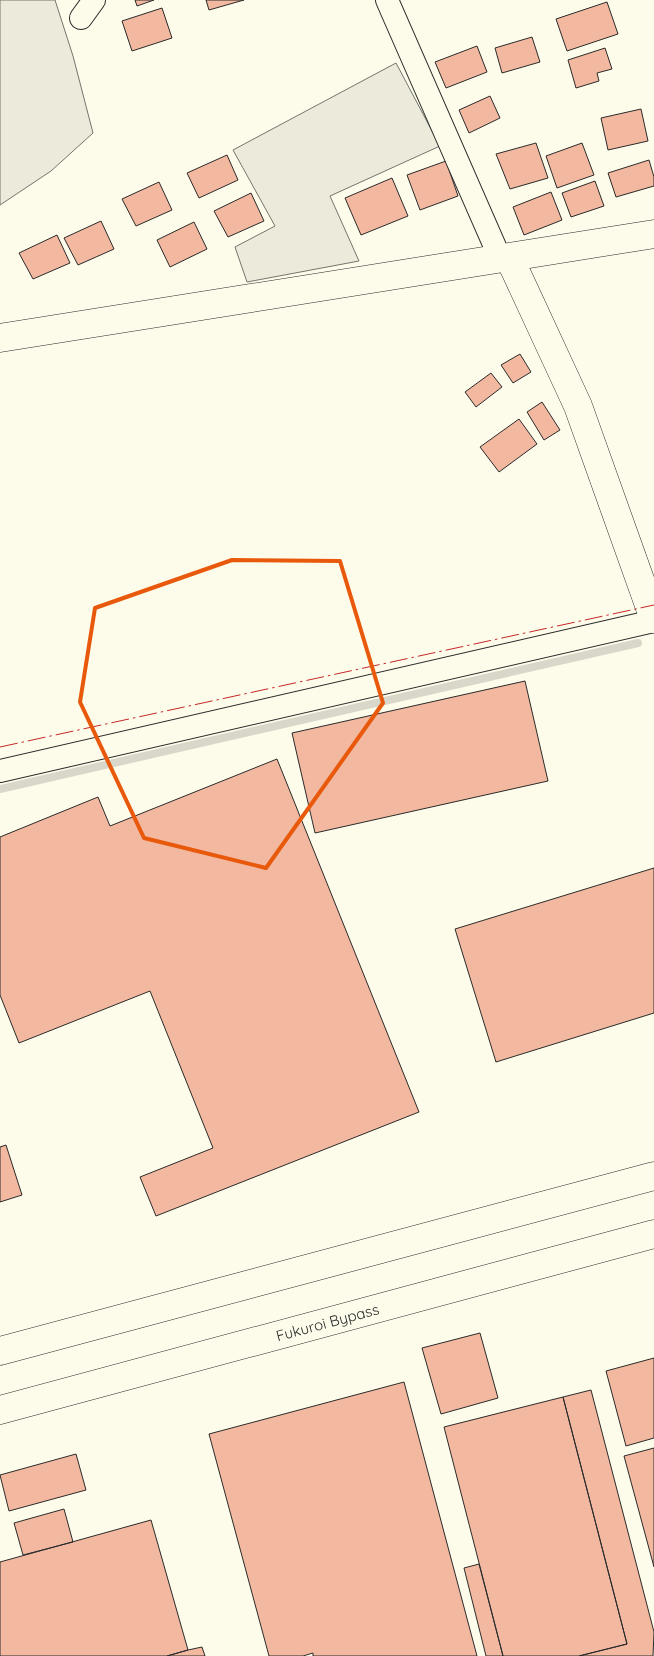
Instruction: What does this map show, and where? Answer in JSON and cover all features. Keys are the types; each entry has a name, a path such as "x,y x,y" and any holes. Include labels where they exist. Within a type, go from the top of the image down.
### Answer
{"main road":[{"path":"0,338 654,234"},
{"path":"505,257 578,406 654,620"},
{"path":"0,1352 654,1176"},
{"name":"Fukuroi Bypass","path":"0,1410 654,1234"}],"street":[{"path":"386,0 505,257"},
{"path":"0,771 654,620"}],"highlighted area":[{"path":"232,560 340,561 383,703 266,868 144,838 80,702 95,608"}],"shaded area":[{"path":"0,0 55,0 73,56 93,133 51,171 0,205"},
{"path":"396,63 440,146 330,196 359,261 247,282 235,247 275,226 233,150"}],"building":[{"path":"135,0 154,0 137,6"},
{"path":"206,0 244,0 209,10"},
{"path":"607,2 618,34 567,51 556,19"},
{"path":"162,8 172,38 132,51 122,21"},
{"path":"532,37 540,62 502,73 495,48"},
{"path":"477,46 487,72 446,88 435,62"},
{"path":"605,48 612,69 597,73 599,81 576,88 568,60"},
{"path":"490,96 500,118 469,133 459,110"},
{"path":"641,109 648,141 608,150 601,118"},
{"path":"536,143 548,178 510,189 496,154"},
{"path":"582,143 594,175 557,188 546,156"},
{"path":"227,155 238,180 199,198 187,173"},
{"path":"649,160 654,177 654,186 616,197 608,173"},
{"path":"446,161 458,196 420,210 407,175"},
{"path":"392,178 408,216 361,235 345,198"},
{"path":"595,181 604,206 571,217 562,193"},
{"path":"159,182 172,210 136,226 122,199"},
{"path":"551,192 562,220 524,235 513,207"},
{"path":"251,193 264,221 228,237 214,211"},
{"path":"101,221 114,249 78,265 64,238"},
{"path":"194,222 207,249 170,267 157,240"},
{"path":"57,235 70,263 33,279 19,253"},
{"path":"520,354 531,372 513,383 501,365"},
{"path":"491,373 502,387 476,407 465,392"},
{"path":"542,402 560,430 544,440 527,412"},
{"path":"519,419 537,444 499,472 480,447"},
{"path":"525,681 548,781 315,833 292,733"},
{"path":"277,759 419,1112 156,1216 140,1177 213,1148 150,991 19,1043 0,995 0,837 98,797 110,826"},
{"path":"654,868 654,1013 496,1062 455,929"},
{"path":"6,1145 22,1195 0,1202 0,1147"},
{"path":"480,1333 498,1398 441,1414 422,1348"},
{"path":"654,1358 654,1438 626,1446 606,1371"},
{"path":"404,1382 477,1656 313,1656 313,1653 303,1656 269,1656 209,1434"},
{"path":"591,1390 654,1632 653,1656 579,1656 627,1644 563,1397"},
{"path":"563,1397 627,1644 579,1656 503,1656 444,1427"},
{"path":"654,1448 654,1567 624,1456"},
{"path":"76,1454 86,1490 9,1511 0,1475"},
{"path":"64,1509 73,1542 23,1555 14,1523"},
{"path":"151,1520 188,1650 167,1656 0,1656 0,1562"},
{"path":"479,1564 503,1656 486,1656 464,1568"},
{"path":"202,1647 205,1656 167,1656 188,1650"}],"waterway":[{"path":"0,789 638,643"}],"power":[{"path":"0,747 654,605"}]}
